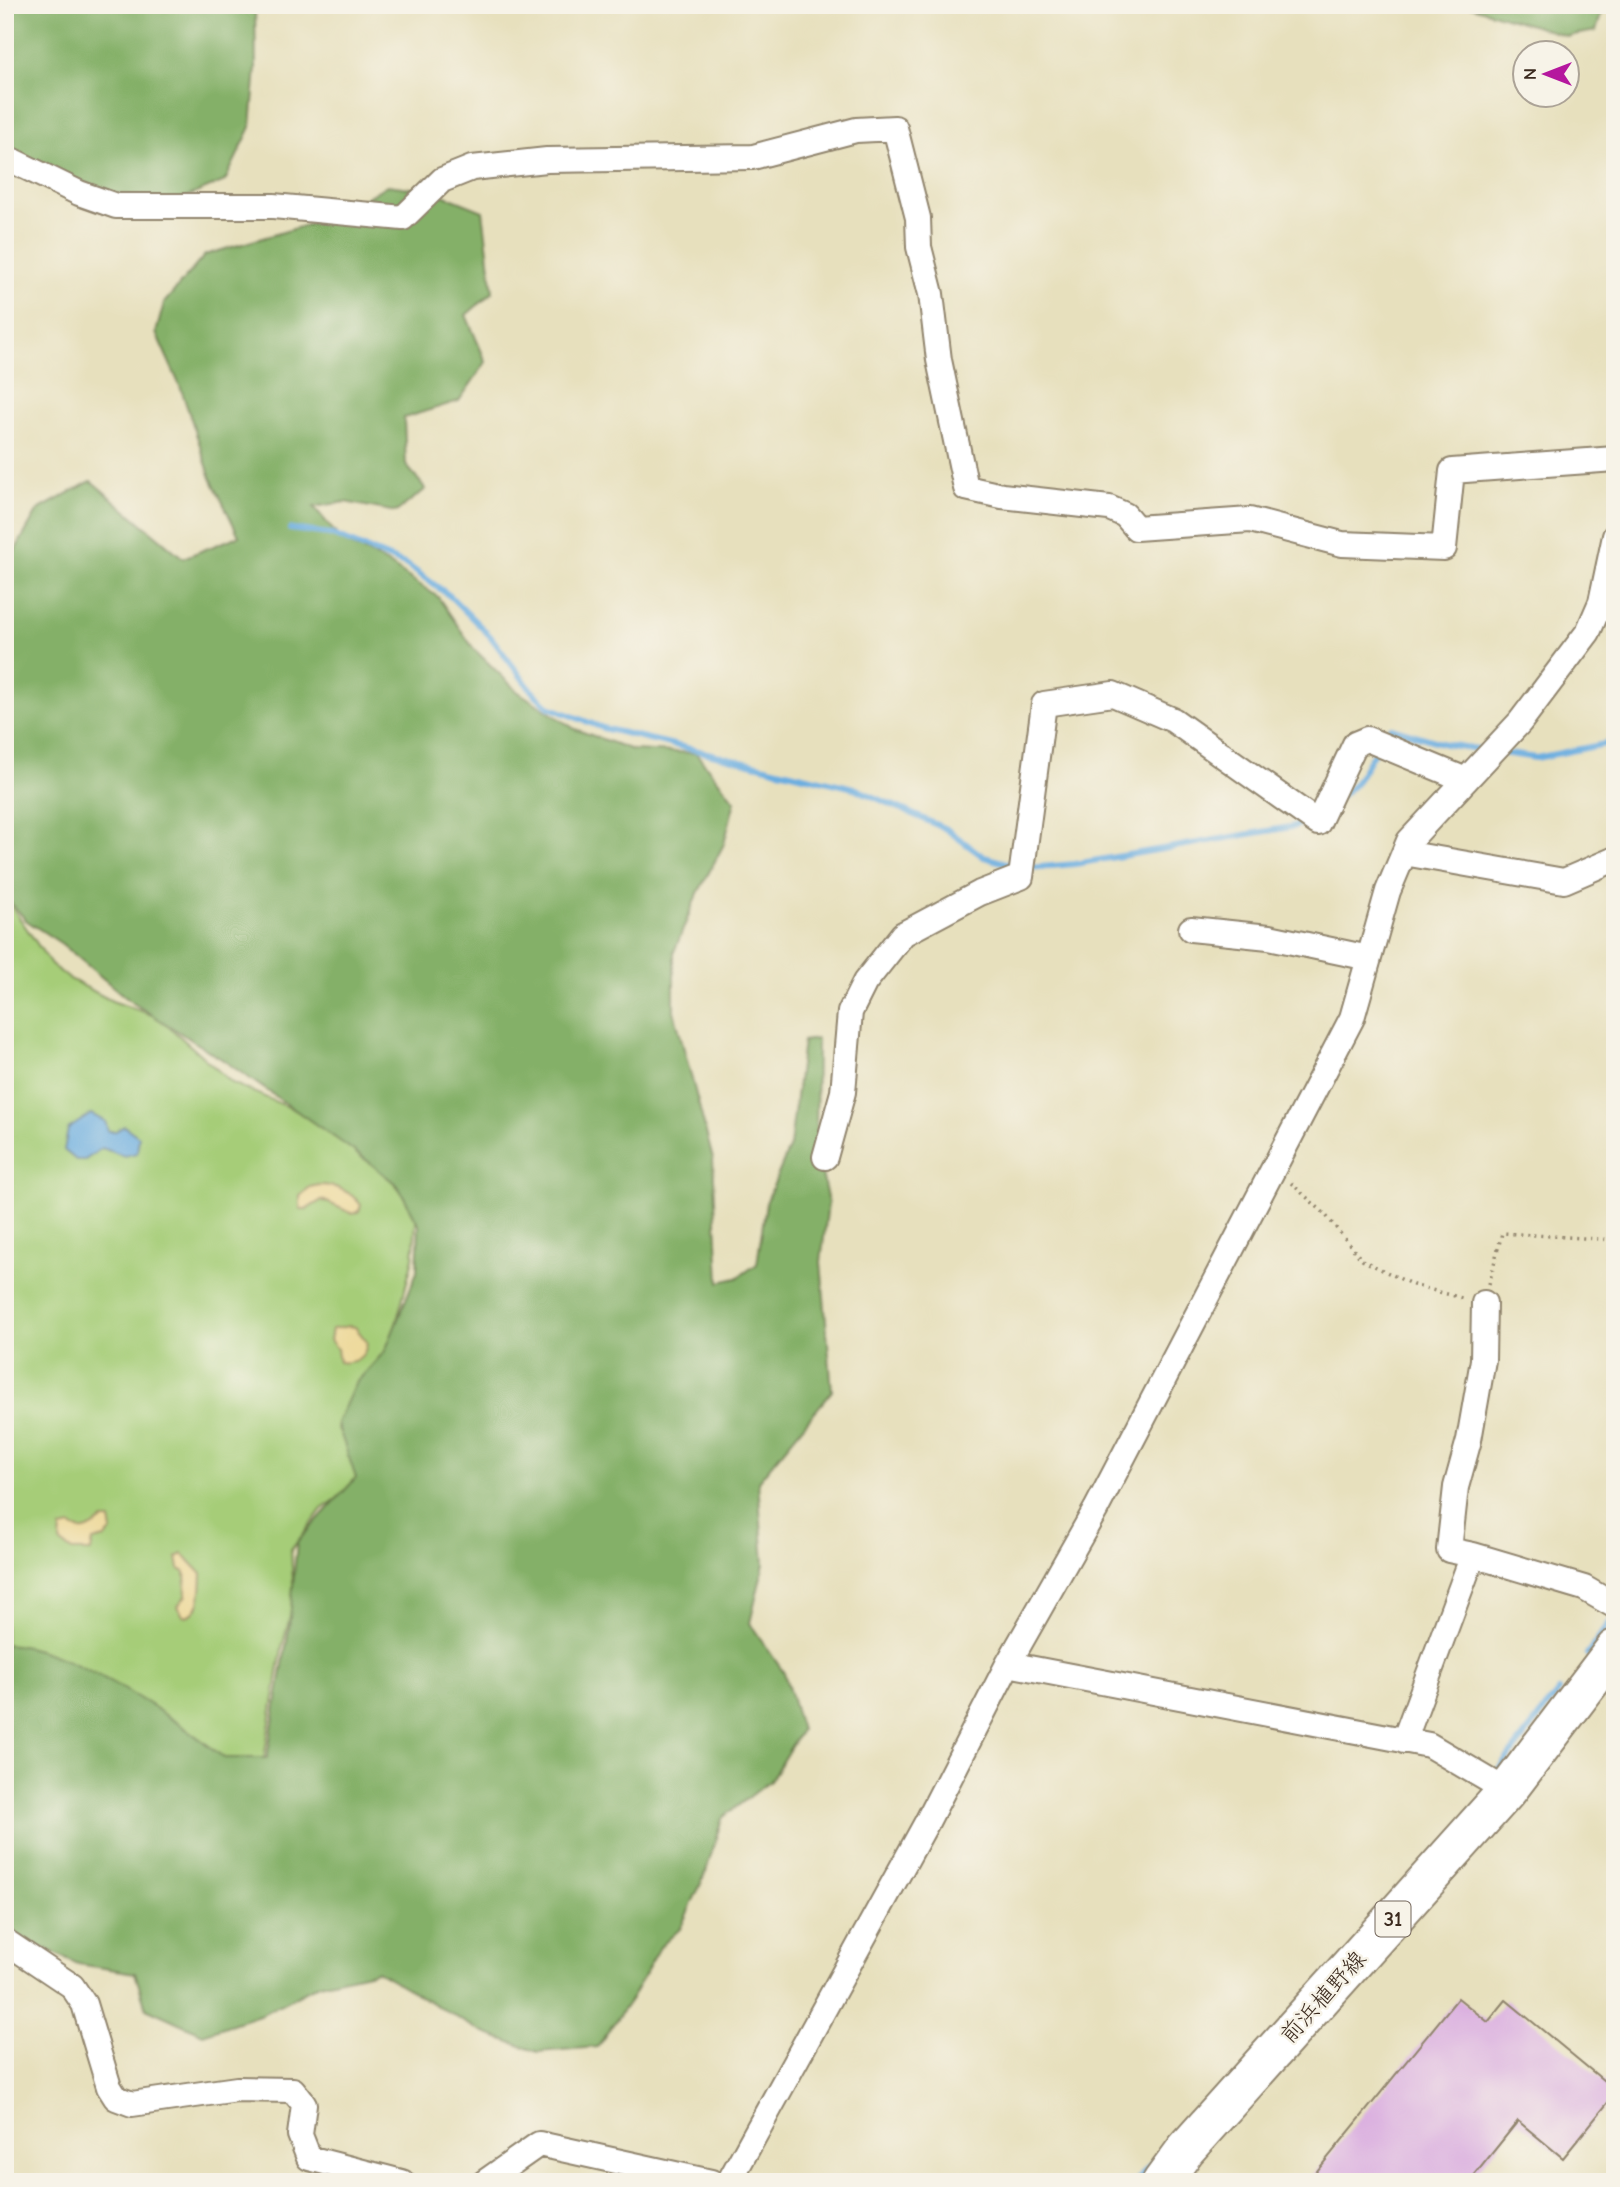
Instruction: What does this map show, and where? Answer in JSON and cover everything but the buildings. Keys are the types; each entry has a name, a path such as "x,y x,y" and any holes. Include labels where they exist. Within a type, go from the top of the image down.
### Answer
{"main road":[{"name":"前浜植野線","path":"1162,2182 1186,2149 1507,1791 1615,1649"}],"street":[{"path":"5,158 79,193 116,206 273,206 403,218 442,180 472,168 547,160 753,157 856,130 895,128 918,218 919,247 931,295 939,360 966,488 1002,496 1110,508 1125,515 1136,528 1250,520 1342,544 1444,548 1452,471 1615,459"},
{"path":"729,2182 927,1822 1008,1664 1096,1509 1352,1018 1388,891 1409,841 1520,722 1588,632 1601,601 1615,536"},
{"path":"825,1157 843,1092 850,1012 865,982 904,934 980,893 1021,877 1044,704 1112,694 1173,720 1318,823 1355,744 1367,739 1466,780"},
{"path":"1404,853 1564,881 1615,859"},
{"path":"1191,929 1269,937 1368,958"},
{"path":"1484,1303 1483,1360 1469,1440 1456,1487 1449,1550 1584,1588 1615,1606"},
{"path":"1404,1741 1473,1555"},
{"path":"1008,1664 1429,1745 1507,1791"},
{"path":"5,1941 72,1986 83,2004 109,2087 116,2098 132,2104 237,2089 293,2091 304,2104 300,2135 309,2158 402,2182"},
{"path":"485,2182 539,2144 711,2182"}],"path":[{"path":"1274,1167 1324,1213 1362,1260 1413,1286 1484,1303 1502,1233 1615,1240"}],"green space":[{"path":"5,5 255,5 256,68 251,127 225,181 172,203 113,193 5,153"},
{"path":"1466,5 1604,5 1596,31 1567,36"},
{"path":"387,185 433,191 483,211 493,292 466,315 486,362 459,401 404,418 406,465 426,489 396,512 345,502 314,507 341,540 386,562 438,597 474,649 517,691 575,729 632,750 696,753 735,801 724,844 696,897 674,952 674,1011 713,1159 719,1282 737,1278 757,1264 766,1203 790,1146 803,1041 817,1039 816,1144 828,1203 821,1262 832,1391 758,1481 764,1564 750,1623 784,1673 801,1730 770,1781 722,1818 705,1875 680,1929 660,1947 632,1997 597,2047 538,2052 482,2032 377,1971 319,1984 262,2014 203,2034 146,2008 135,1973 78,1964 5,1930 5,1644 30,1648 89,1670 150,1705 224,1758 267,1758 289,1629 297,1542 356,1478 337,1423 355,1384 385,1351 417,1272 419,1225 398,1186 364,1158 223,1060 130,1001 62,944 27,921 5,897 5,568 38,510 91,481 183,558 239,536 211,478 180,386 156,333 164,303 205,255 334,217"},
{"path":"5,897 51,964 68,978 112,1001 158,1017 232,1083 323,1122 358,1155 385,1172 417,1210 413,1258 389,1351 355,1383 337,1428 365,1470 362,1481 322,1509 291,1550 294,1600 282,1648 264,1759 225,1762 5,1647"}],"sand":[{"path":"331,1186 348,1193 361,1205 359,1211 353,1214 322,1200 307,1209 300,1209 300,1196 310,1187"},
{"path":"355,1327 367,1342 366,1348 358,1359 339,1362 337,1349 330,1340 332,1329"},
{"path":"104,1520 110,1520 112,1531 105,1538 93,1541 91,1551 72,1551 60,1542 61,1528 71,1526 84,1530"},
{"path":"183,1554 202,1574 198,1607 190,1615 183,1616 178,1606 186,1595 185,1572 179,1569 177,1557"}],"water":[{"path":"91,1114 105,1121 108,1131 116,1131 124,1126 139,1137 137,1153 124,1156 102,1148 85,1160 76,1160 64,1150 68,1129"}],"waterway":[{"path":"290,529 330,534 407,565 450,596 490,636 532,691 549,707 603,728 854,788 946,829 984,857 1017,866"},
{"path":"1380,740 1391,728 1445,744 1484,750"},
{"path":"1502,753 1536,758 1615,742"},
{"path":"1341,796 1355,784 1376,749"},
{"path":"1028,868 1075,864 1296,826 1306,820"},
{"path":"1587,1654 1615,1615"},
{"path":"1493,1777 1559,1691"},
{"path":"1136,2182 1155,2160"}]}
